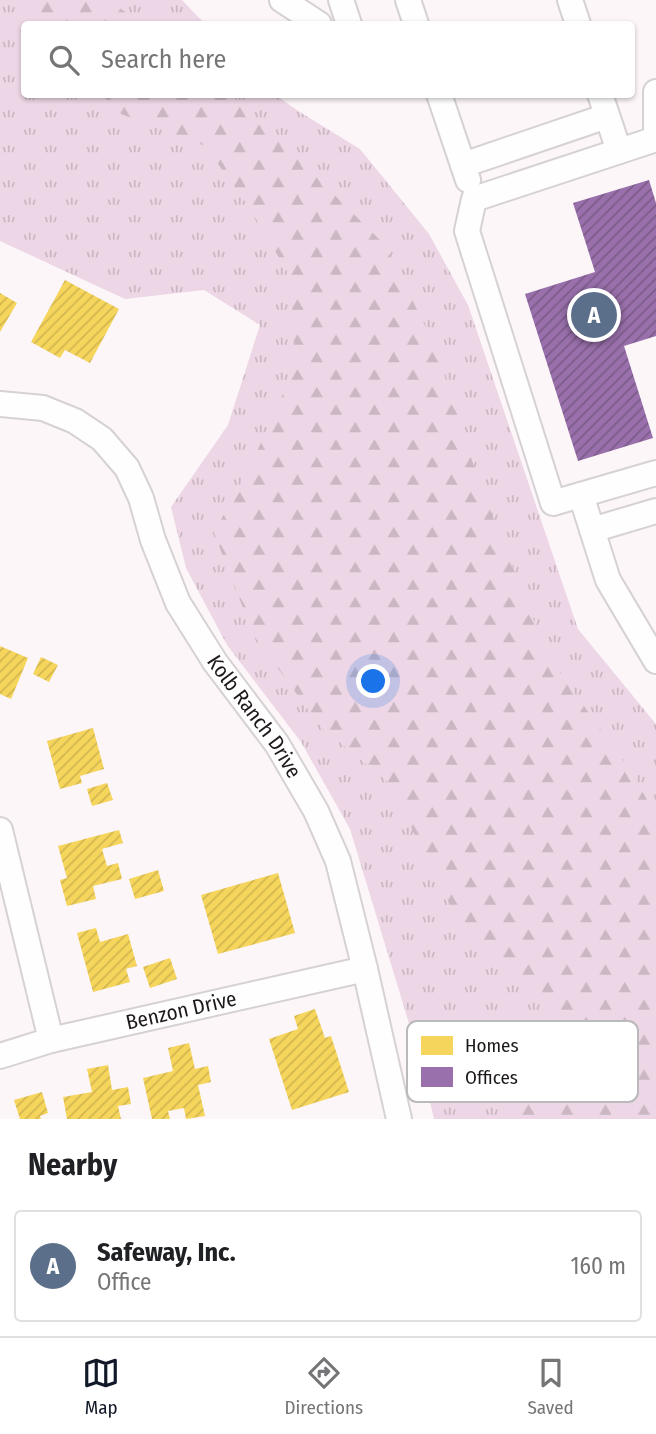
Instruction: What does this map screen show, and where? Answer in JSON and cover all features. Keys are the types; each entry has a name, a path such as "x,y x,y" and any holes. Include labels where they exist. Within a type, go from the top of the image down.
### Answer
{"street":[{"path":"282,0 315,21"},
{"path":"341,0 348,21"},
{"path":"408,0 415,21"},
{"path":"570,0 577,21"},
{"path":"656,92 656,128"},
{"path":"440,98 474,199 467,231 553,503 656,473"},
{"path":"463,165 604,105 618,151"},
{"path":"474,199 656,139"},
{"name":"Kolb Ranch Drive","path":"0,404 43,408 75,421 102,439 127,468 141,498 153,540 178,603 215,662 277,744 316,811 338,862 399,1119"},
{"path":"581,495 608,580 656,661"},
{"path":"592,530 656,511"},
{"path":"0,830 51,1040"},
{"name":"Benzon Drive","path":"0,1056 51,1040 365,968"}],"green space":[{"path":"0,0 182,0 202,21 21,21 21,98 279,98 360,149 429,234 468,305 578,629 656,724 656,1119 434,1119 430,1102 638,1102 638,1021 408,1021 350,829 301,742 227,645 186,568 171,507 228,425 260,325 204,290 125,299 0,241"},
{"path":"17,0 107,0 139,21 35,21"},
{"path":"105,98 234,98 385,245 435,346 478,479 548,656 632,773 656,816 656,1119 504,1119 514,1102 638,1102 638,1021 559,1021 558,1014 453,911 389,783 321,727 254,636 214,533 254,458 295,367 290,276 247,204 205,146 121,114"}],"building: Homes":[{"path":"65,280 119,309 90,363 65,350 60,358 31,342"},
{"path":"0,293 17,303 0,332"},
{"path":"0,646 28,658 11,699 0,694"},
{"path":"41,657 58,665 49,682 33,674"},
{"path":"93,728 104,769 80,776 82,783 60,789 47,741"},
{"path":"107,783 113,800 92,806 87,789"},
{"path":"119,830 123,843 102,849 107,866 118,863 122,879 93,886 96,899 67,906 60,880 67,878 58,846"},
{"path":"158,870 164,891 135,899 129,879"},
{"path":"278,873 295,933 218,954 201,895"},
{"path":"96,928 100,942 128,934 137,966 126,969 130,982 93,992 77,933"},
{"path":"170,958 177,979 150,988 143,967"},
{"path":"315,1009 325,1038 331,1036 349,1092 292,1110 269,1039 298,1029 294,1016"},
{"path":"189,1043 195,1069 208,1066 211,1082 198,1085 205,1116 186,1119 184,1108 168,1111 170,1119 152,1119 143,1078 173,1071 168,1048"},
{"path":"108,1065 112,1090 128,1087 131,1104 118,1106 121,1119 67,1119 63,1097 92,1092 87,1069"},
{"path":"42,1092 48,1113 40,1116 41,1119 20,1119 14,1100"}],"building: Offices":[{"path":"649,180 656,203 656,336 624,346 653,438 578,461 525,294 595,272 573,203"}],"place":[{"name":"Safeway, Inc.","path":"594,315"}]}
